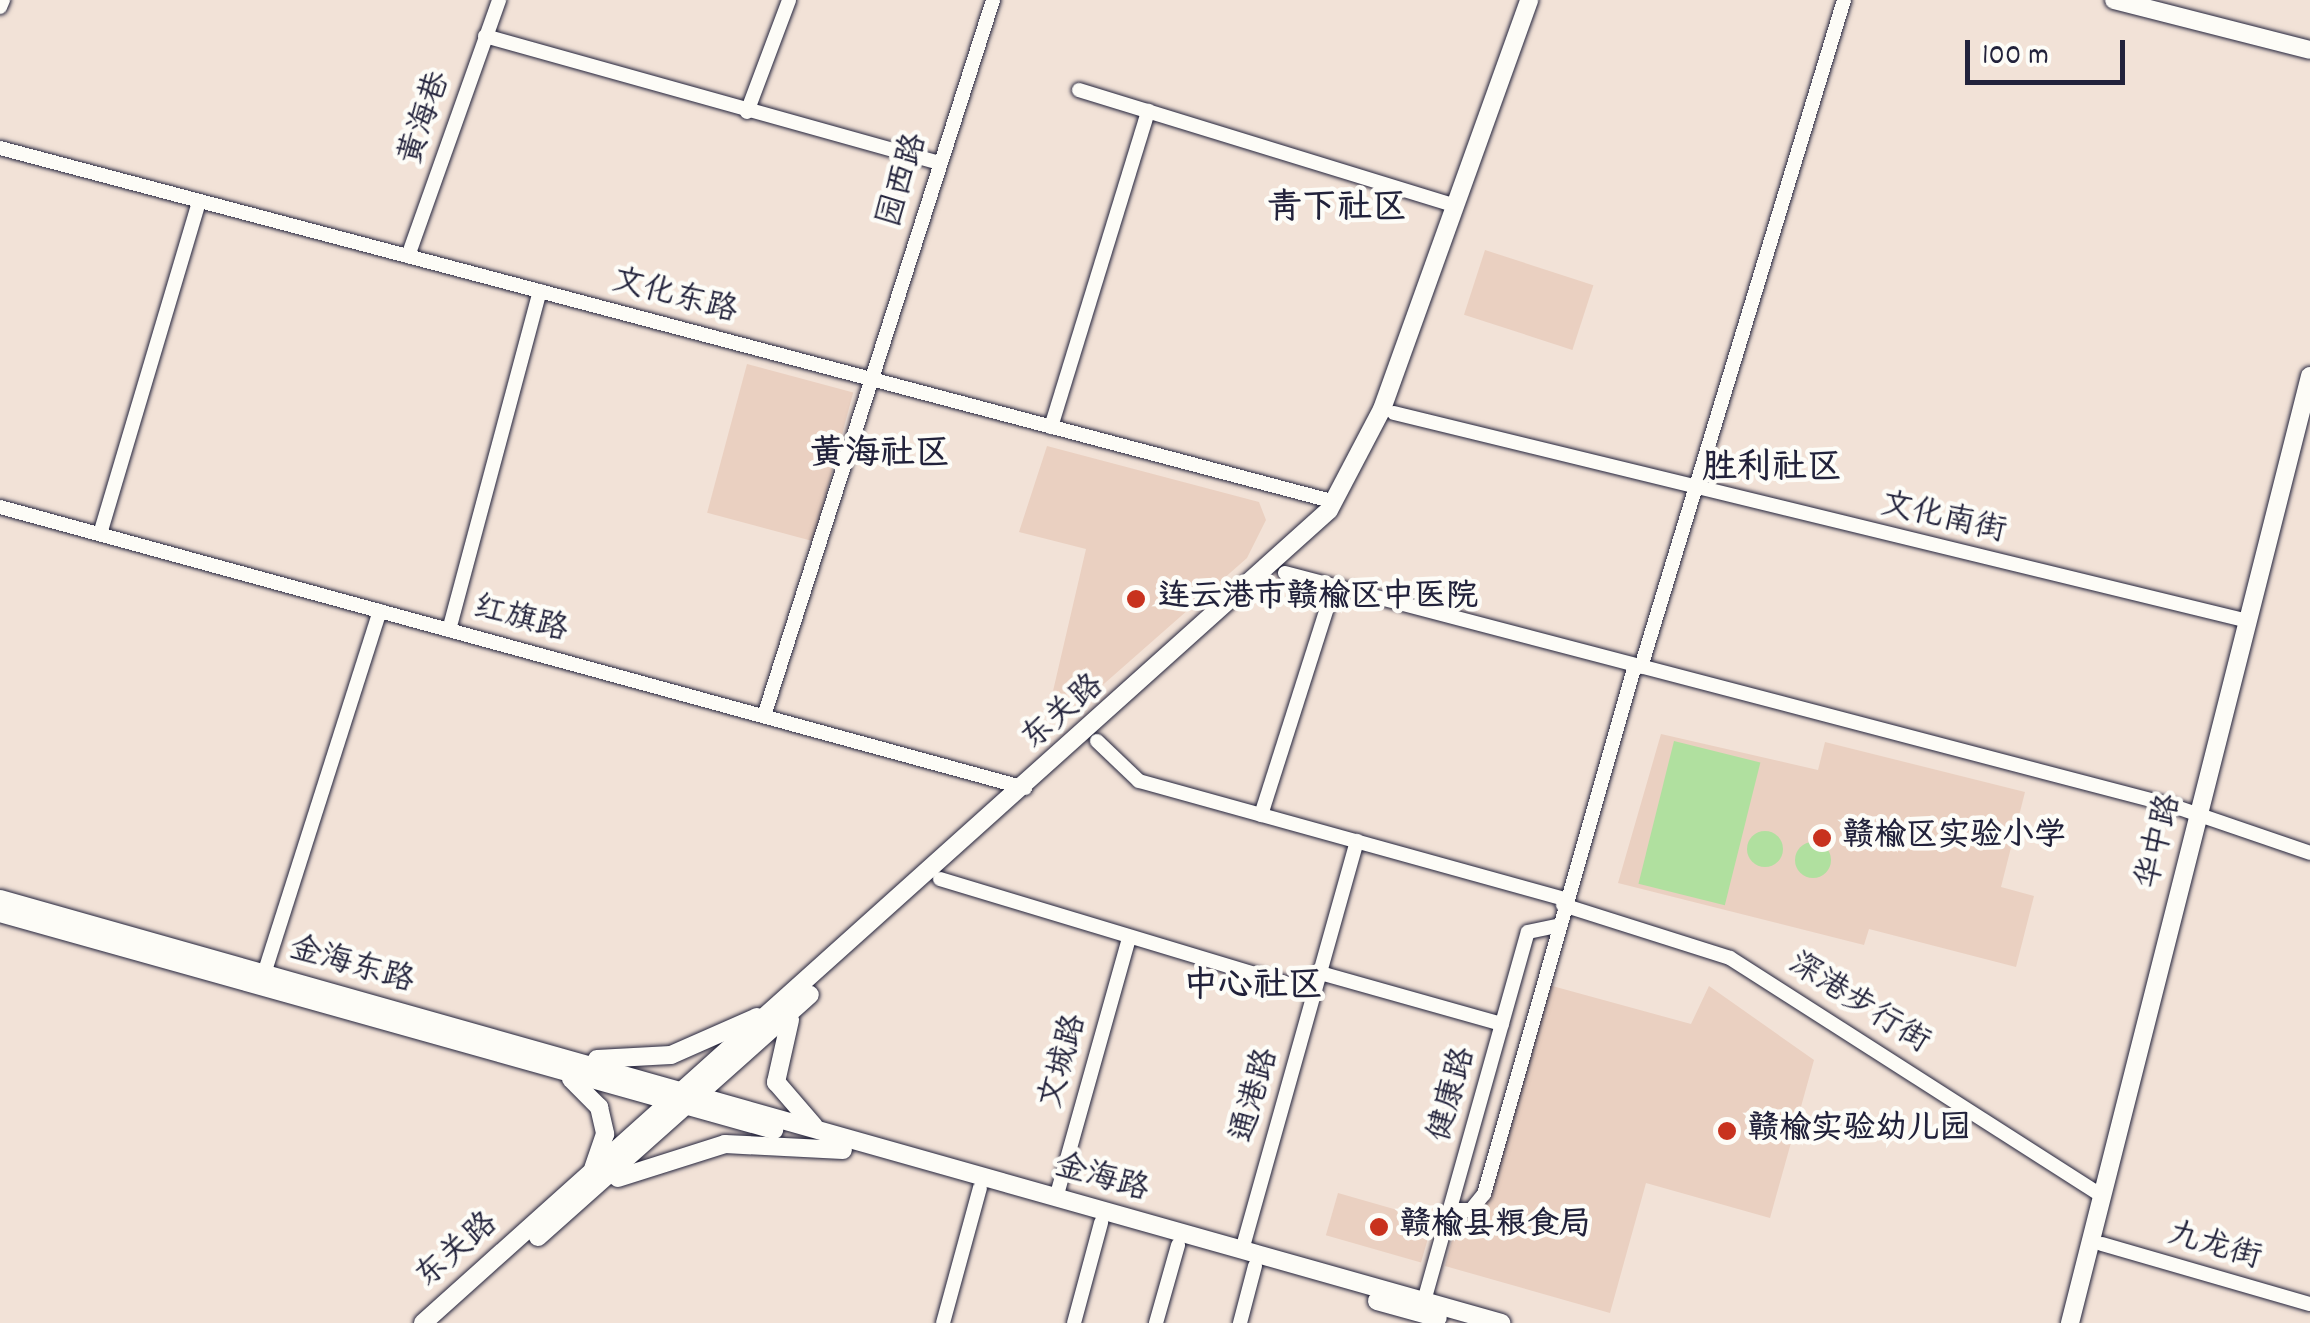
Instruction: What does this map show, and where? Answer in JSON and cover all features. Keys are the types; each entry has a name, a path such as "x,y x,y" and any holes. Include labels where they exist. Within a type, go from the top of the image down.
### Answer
{"main road":[{"name":"东关路","path":"423,1323 688,1099 1026,788 1263,578 1335,502 1368,446 1529,0"},
{"name":"东关路","path":"792,1004 1098,741 1285,573 1361,485 1394,413 1542,0"},
{"path":"2114,0 2310,50"},
{"path":"2161,0 2310,38"},
{"name":"华中路","path":"2082,1323 2310,376"},
{"name":"华中路","path":"2070,1323 2310,425"},
{"name":"金海东路","path":"0,899 563,1064"},
{"name":"金海东路","path":"0,912 688,1099"},
{"path":"563,1064 671,1055 792,1004"},
{"path":"792,1004 776,1082 786,1104 822,1132"},
{"path":"563,1064 600,1107 605,1134 590,1183"},
{"name":"金海路","path":"688,1099 822,1132 1500,1323"},
{"name":"金海路","path":"688,1099 843,1150 1255,1266 1403,1316 1456,1323"},
{"path":"590,1183 682,1152 725,1144 843,1150"},
{"name":"东关路","path":"440,1323 590,1183"}],"street":[{"path":"0,8 2,0"},
{"name":"黄海巷","path":"408,256 499,0"},
{"path":"748,112 788,0"},
{"name":"园西路","path":"764,716 992,0"},
{"path":"1450,1210 1470,1210 1484,1194 1564,902 1693,487 1788,202 1844,0"},
{"path":"486,36 748,112 939,162"},
{"path":"1079,90 1456,206"},
{"path":"1051,427 1148,111"},
{"name":"文化东路","path":"0,148 1335,502"},
{"path":"100,534 199,201"},
{"path":"450,630 540,291"},
{"name":"文化南街","path":"1394,413 2248,621"},
{"name":"红旗路","path":"0,507 1026,788"},
{"path":"1285,573 2205,817 2310,853"},
{"path":"1260,815 1334,586"},
{"path":"264,974 380,611"},
{"name":"深港步行街","path":"1098,741 1130,777 1564,902 1730,958 2102,1196"},
{"name":"通港路","path":"1242,1250 1357,841"},
{"path":"940,879 1128,941 1315,992"},
{"name":"健康路","path":"1424,1302 1528,932 1557,926"},
{"name":"文城路","path":"1056,1198 1128,941"},
{"path":"1320,972 1502,1024"},
{"path":"943,1323 980,1188"},
{"path":"1074,1323 1101,1223"},
{"name":"九龙街","path":"2102,1244 2310,1304"},
{"path":"1156,1323 1178,1245"},
{"path":"1240,1323 1255,1266"}],"shaded area":[{"path":"1485,250 1593,285 1572,350 1464,315"},
{"path":"747,364 853,392 813,541 707,513"},
{"name":"连云港市赣榆区中医院","path":"1047,446 1259,502 1266,520 1247,558 1072,712 1050,704 1086,549 1019,532"},
{"name":"赣榆区实验小学","path":"1661,734 1818,770 1825,742 2025,792 2001,887 2034,896 2016,967 1869,929 1864,945 1618,883"},
{"path":"1545,984 1691,1024 1709,986 1814,1060 1770,1218 1646,1183 1610,1313 1445,1266 1459,1214 1482,1219"},
{"name":"赣榆县粮食局","path":"1338,1193 1433,1220 1421,1263 1326,1235"}],"green space":[{"path":"1674,741 1760,763 1725,905 1638,884"},
{"path":"1765,831 1778,836 1783,849 1778,862 1765,867 1752,862 1747,849 1752,836"},
{"path":"1813,842 1826,847 1831,860 1826,873 1813,878 1800,873 1795,860 1800,847"}],"place":[{"name":"连云港市赣榆区中医院","path":"1136,599"},
{"name":"赣榆区实验小学","path":"1822,838"},
{"name":"赣榆实验幼儿园","path":"1727,1131"},
{"name":"赣榆县粮食局","path":"1379,1227"}],"district":[{"name":"青下社区","path":"1337,210"},
{"name":"黄海社区","path":"880,456"},
{"name":"胜利社区","path":"1772,470"},
{"name":"中心社区","path":"1253,988"}]}
